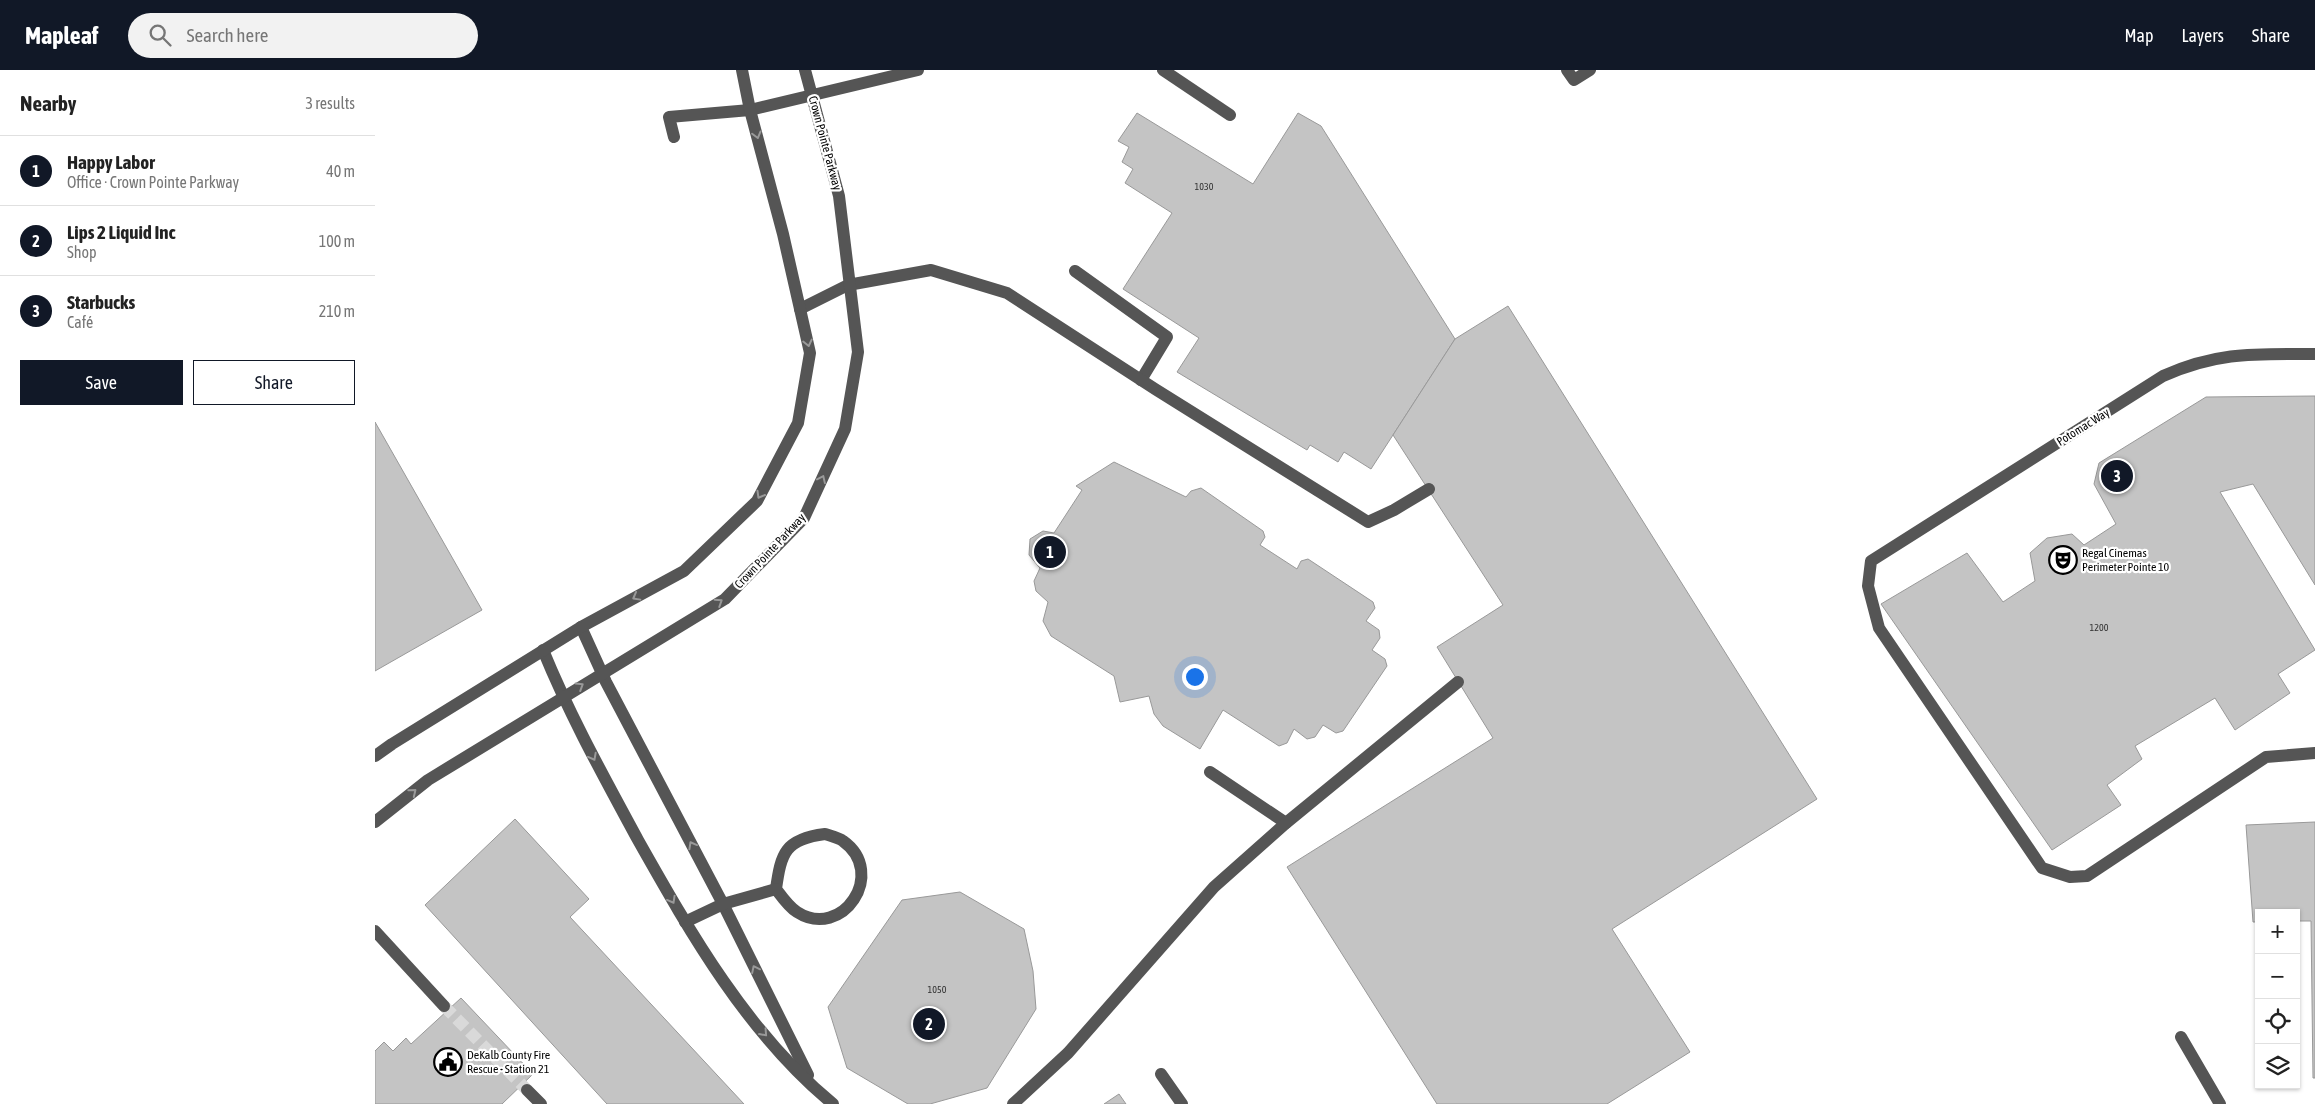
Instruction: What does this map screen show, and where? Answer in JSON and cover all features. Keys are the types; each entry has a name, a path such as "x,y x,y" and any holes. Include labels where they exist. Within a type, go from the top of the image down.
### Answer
{"street":[{"path":"375,756 581,627 684,570 757,501 798,423 810,352 783,234 750,110 742,70"},
{"name":"Crown Pointe Parkway","path":"375,822 428,780 725,599 804,518 845,429 858,352 848,285 839,196 805,70"},
{"path":"674,137 669,117 750,110 918,70"},
{"path":"1163,70 1230,115"},
{"path":"1571,75 1590,70"},
{"path":"800,309 848,285 931,270 1007,293 1141,380 1368,522 1394,510 1429,489"},
{"path":"1075,271 1167,337 1141,380"},
{"name":"Potomac Way","path":"2315,354 2235,355 2214,358 2189,364 2163,376 1871,561 1869,586 1879,628 2042,868 2070,878 2087,876 2265,757 2315,753"},
{"path":"581,627 601,673 723,904 816,1090"},
{"path":"543,650 563,698 608,786 685,922 748,1016 816,1090 833,1104"},
{"path":"1013,1104 1068,1053 1213,887 1286,823 1459,682"},
{"path":"1210,772 1286,823"},
{"path":"825,834 843,841 856,854 862,872 860,891 849,907 833,916 814,919 797,912 776,890 780,862 790,846 807,836 825,834"},
{"path":"685,922 723,904 776,890"},
{"path":"375,931 445,1006"},
{"path":"2181,1038 2220,1104"},
{"path":"1161,1074 1182,1104"},
{"path":"527,1090 541,1104"}],"building":[{"path":"1137,113 1253,184 1298,113 1321,126 1455,339 1371,469 1344,452 1338,462 1310,445 1307,450 1177,372 1199,338 1123,289 1172,213 1125,183 1133,169 1122,162 1129,147 1118,141"},
{"path":"1508,306 1817,799 1612,929 1690,1052 1607,1104 1437,1104 1287,867 1493,738 1437,647 1503,605 1393,435 1455,339"},
{"path":"2315,396 2315,585 2253,484 2220,492 2315,650 2278,674 2290,693 2235,730 2215,698 2135,746 2142,759 2107,785 2121,805 2052,850 1881,604 1967,553 2003,602 2035,581 2030,553 2047,538 2072,534 2084,545 2116,524 2094,484 2099,463 2206,397"},
{"path":"375,422 482,610 375,671"},
{"path":"1114,462 1186,497 1191,491 1201,488 1263,531 1265,537 1260,545 1297,569 1301,561 1308,559 1373,602 1375,608 1366,621 1379,630 1380,638 1372,650 1385,659 1387,666 1343,731 1336,733 1323,725 1315,737 1307,739 1294,729 1287,743 1279,746 1223,710 1200,749 1163,726 1154,714 1149,696 1120,702 1114,676 1051,636 1043,621 1048,602 1036,591 1034,581 1040,568 1029,555 1030,539 1043,531 1054,533 1082,490 1076,486"},
{"path":"515,819 589,899 570,917 744,1104 607,1104 425,905"},
{"path":"2315,822 2315,1078 2313,1078 2311,921 2300,921 2300,909 2255,909 2255,922 2253,922 2246,825"},
{"path":"960,892 1024,929 1033,971 1036,1009 987,1088 930,1104 908,1104 847,1068 828,1007 902,900"},
{"name":"DeKalb County Fire Rescue - Station 21","path":"461,998 533,1074 502,1104 375,1104 375,1051 384,1042 393,1051 406,1038 411,1044"},
{"path":"1119,1094 1126,1104 1104,1104"}],"tunnel":[{"path":"444,1006 527,1090"}],"place":[{"name":"Starbucks","path":"2117,476"},
{"name":"Happy Labor","path":"1050,552"},
{"name":"Regal Cinemas Perimeter Pointe 10","path":"2063,560"},
{"name":"Lips 2 Liquid Inc","path":"929,1024"},
{"name":"DeKalb County Fire Rescue - Station 21","path":"448,1062"}]}
